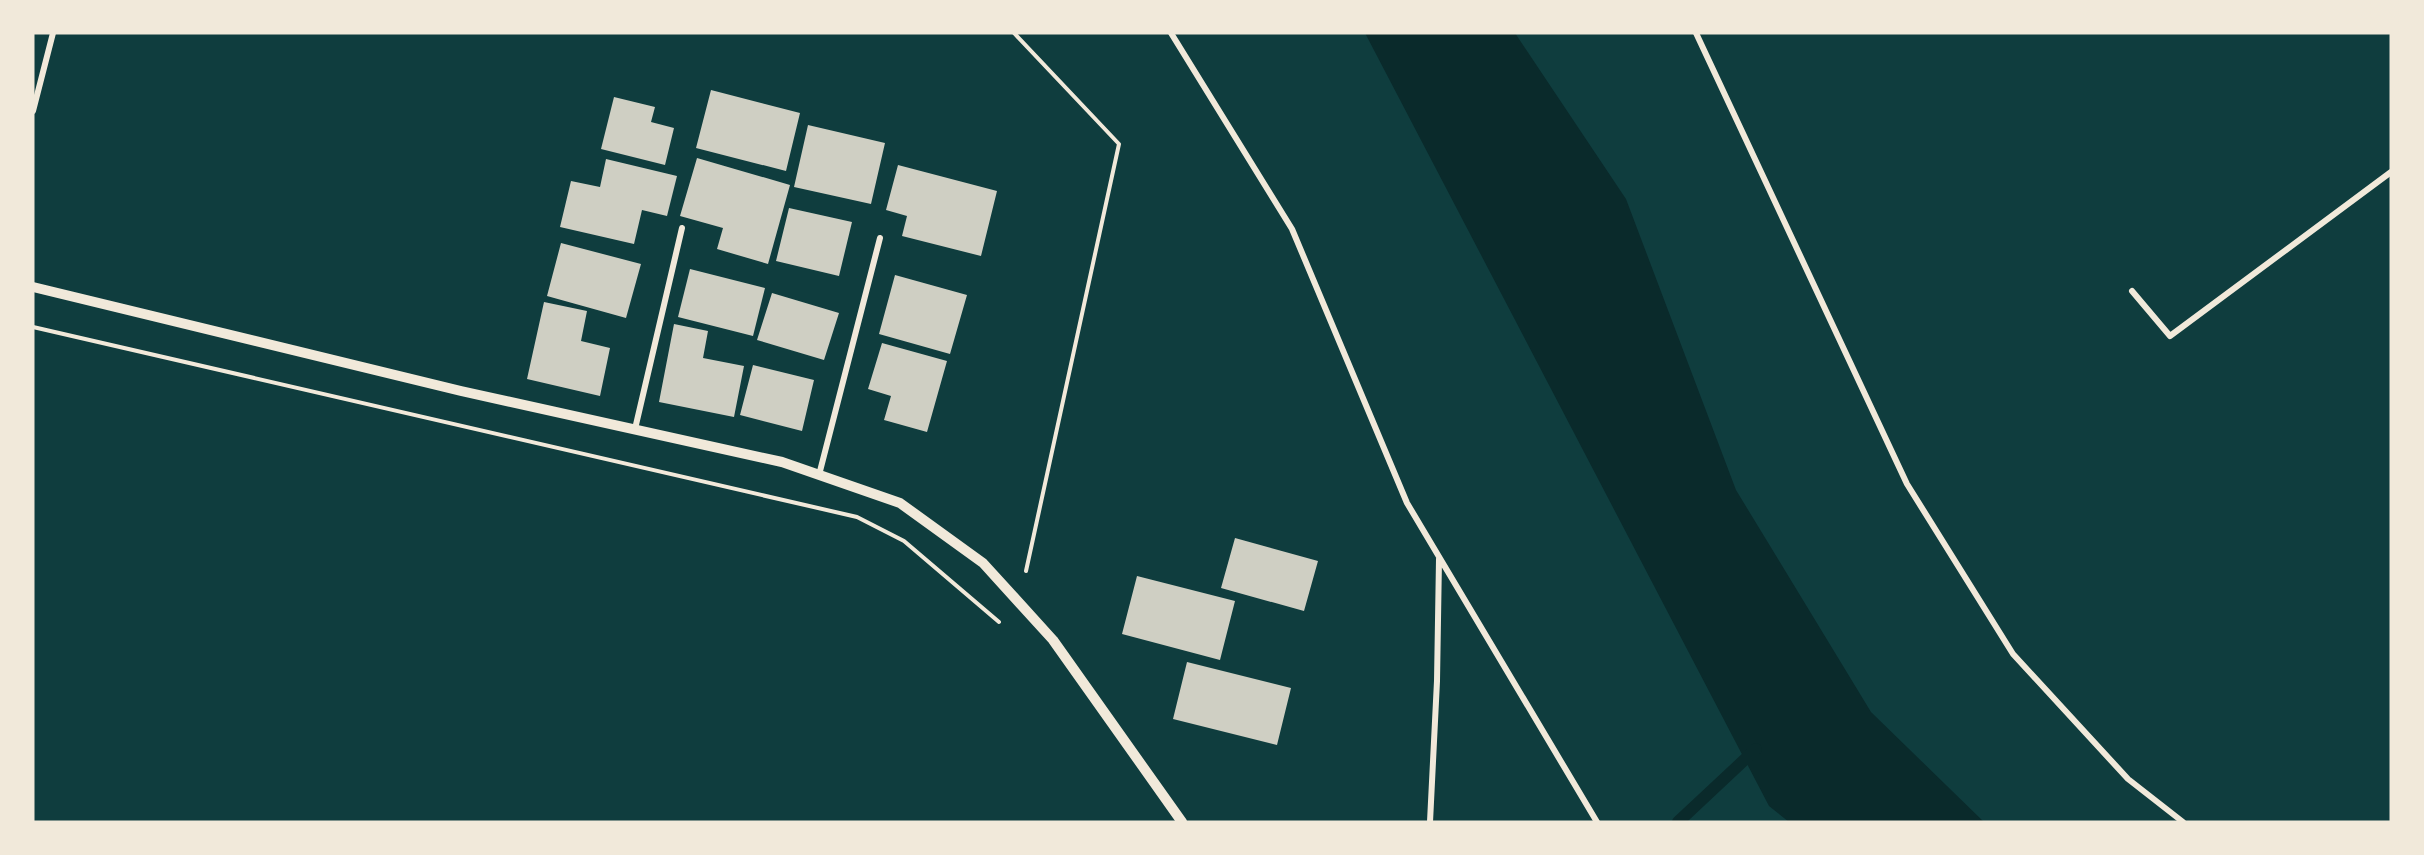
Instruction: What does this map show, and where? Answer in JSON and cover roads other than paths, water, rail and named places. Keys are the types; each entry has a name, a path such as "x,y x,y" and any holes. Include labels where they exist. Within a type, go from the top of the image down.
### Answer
{"street":[{"path":"33,111 53,33"},
{"path":"1171,33 1292,229 1407,503 1597,822"},
{"path":"1696,33 1913,494 2013,654 2128,779 2183,822"},
{"path":"2132,291 2170,336 2391,172"},
{"path":"635,429 682,228"},
{"path":"819,475 880,238"},
{"path":"33,287 461,391 783,462 900,503 983,563 1053,640 1182,822"},
{"path":"1430,822 1437,681 1439,559"}],"water":[{"path":"1365,33 1515,33 1626,199 1736,490 1871,712 1984,822 1789,822 1769,806"}],"waterway":[{"path":"1678,822 1756,749"}]}
